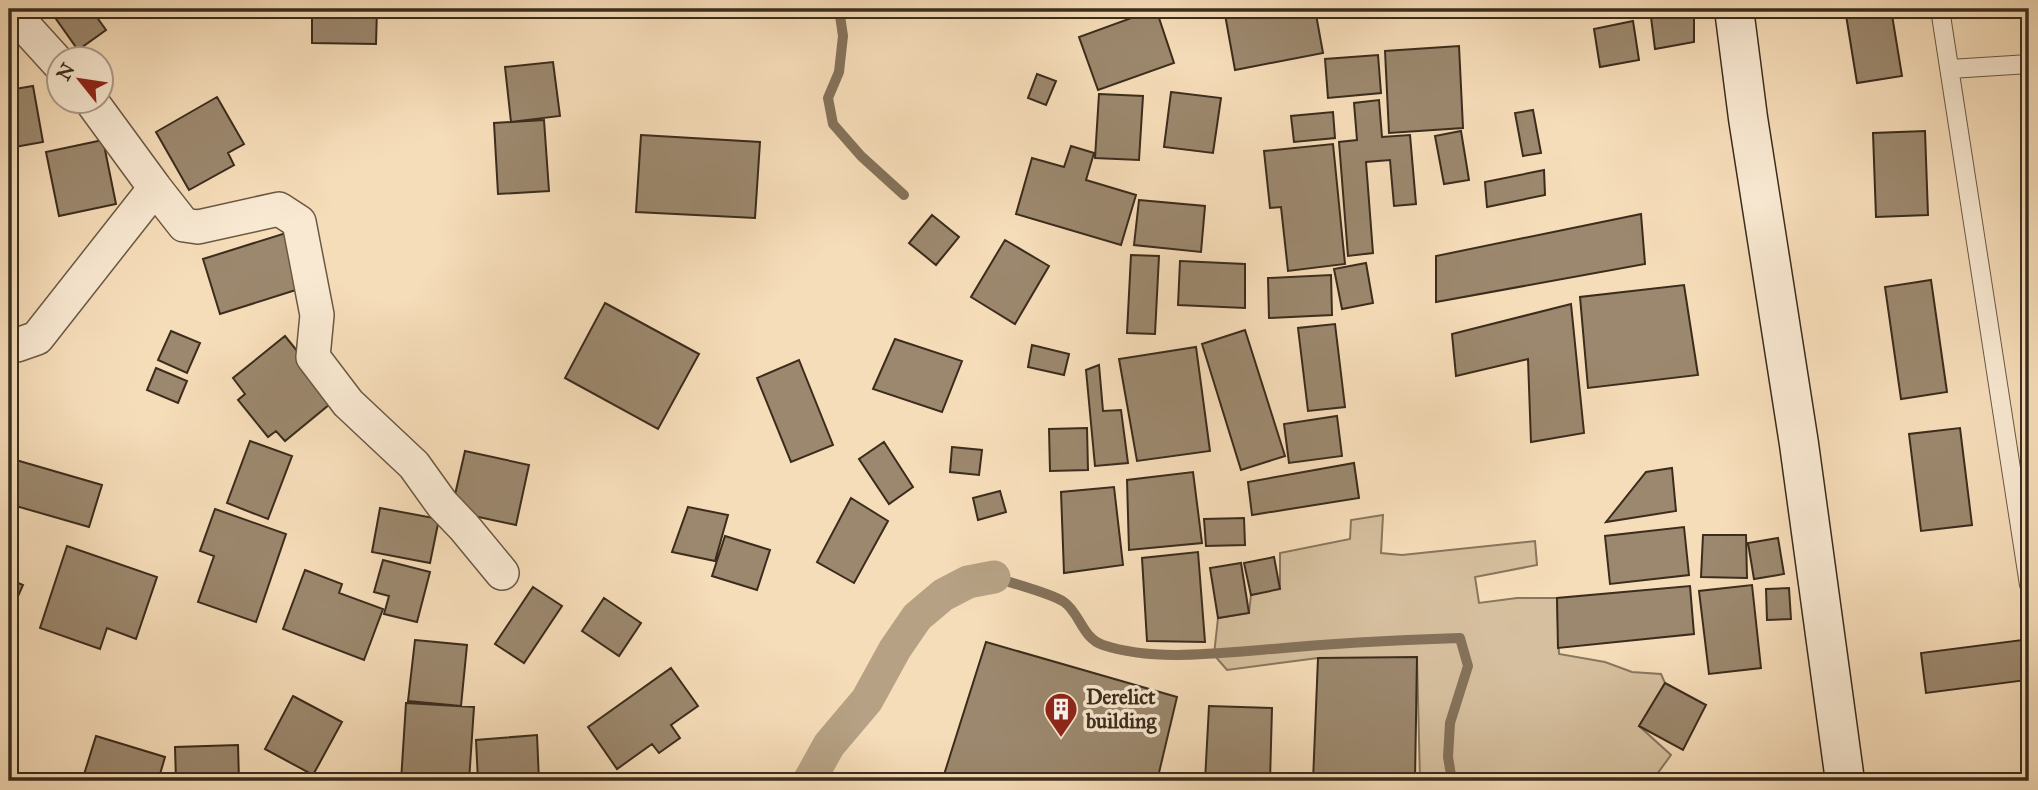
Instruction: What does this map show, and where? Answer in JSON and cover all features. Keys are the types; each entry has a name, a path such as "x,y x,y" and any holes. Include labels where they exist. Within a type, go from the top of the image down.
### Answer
{"street":[{"path":"9,9 46,50"},
{"path":"1734,9 1748,118 1797,430 1845,781"},
{"path":"102,116 184,225 198,227 279,209 299,222 317,316 313,356 348,403 414,465 442,504 502,573"},
{"path":"9,343 17,345 37,338 155,188"}],"lane":[{"path":"1940,9 2029,585"},
{"path":"1950,69 2029,64"}],"shaded area":[{"path":"1383,515 1381,553 1402,555 1535,541 1537,565 1475,577 1479,603 1517,598 1557,598 1559,654 1605,662 1632,672 1661,674 1665,683 1639,726 1671,755 1652,781 1420,781 1417,658 1318,658 1227,670 1214,655 1218,618 1249,613 1251,595 1280,588 1280,553 1350,539 1351,520"}],"building":[{"path":"49,9 91,9 106,30 84,46 75,46"},
{"path":"312,9 377,9 376,44 312,43"},
{"path":"1156,9 1174,63 1098,90 1079,37"},
{"path":"1224,9 1315,9 1323,53 1235,70"},
{"path":"1650,9 1694,9 1694,42 1655,49"},
{"path":"1845,9 1891,9 1902,76 1857,83"},
{"path":"1633,21 1639,60 1600,67 1594,29"},
{"path":"1459,46 1463,128 1389,133 1385,51"},
{"path":"1378,55 1381,93 1328,98 1325,59"},
{"path":"553,62 560,116 511,122 505,67"},
{"path":"1037,74 1056,81 1046,105 1028,98"},
{"path":"33,86 43,142 9,148 9,90"},
{"path":"1171,92 1221,98 1213,153 1164,147"},
{"path":"1099,94 1143,96 1139,160 1095,158"},
{"path":"217,97 244,144 228,153 234,165 189,190 156,132"},
{"path":"1379,100 1382,137 1410,135 1416,204 1394,206 1390,160 1366,162 1373,253 1348,256 1339,142 1357,140 1354,103"},
{"path":"2029,104 2029,149 2023,105"},
{"path":"1533,110 1541,153 1523,156 1515,113"},
{"path":"1333,112 1335,138 1294,142 1291,116"},
{"path":"544,120 549,191 498,194 494,123"},
{"path":"1461,131 1469,180 1444,184 1435,136"},
{"path":"1925,131 1928,215 1876,217 1873,133"},
{"path":"641,135 760,142 755,218 636,212"},
{"path":"103,140 116,204 59,216 46,152"},
{"path":"1333,144 1345,264 1288,271 1281,207 1270,208 1264,151"},
{"path":"1071,146 1094,153 1086,180 1136,195 1121,245 1016,214 1032,158 1064,167"},
{"path":"1544,170 1545,195 1487,207 1485,182"},
{"path":"1139,200 1205,206 1201,252 1134,245"},
{"path":"1641,214 1645,264 1436,302 1436,256"},
{"path":"932,215 959,237 936,265 909,243"},
{"path":"286,233 302,288 220,314 203,259"},
{"path":"1005,240 1049,266 1015,324 971,297"},
{"path":"1131,255 1159,256 1155,334 1127,333"},
{"path":"1180,261 1245,264 1245,308 1178,305"},
{"path":"1366,263 1373,303 1342,309 1334,269"},
{"path":"1331,275 1332,315 1269,318 1268,278"},
{"path":"1931,280 1947,392 1901,399 1885,287"},
{"path":"1684,285 1698,375 1588,388 1580,297"},
{"path":"605,303 699,354 658,429 565,378"},
{"path":"1571,304 1584,433 1531,442 1528,359 1456,376 1452,334"},
{"path":"1335,324 1345,407 1308,411 1298,328"},
{"path":"1245,330 1285,456 1241,470 1202,344"},
{"path":"171,331 200,343 187,373 158,360"},
{"path":"285,336 336,399 285,441 276,431 268,437 238,400 245,394 233,378"},
{"path":"895,339 962,361 942,412 873,389"},
{"path":"1032,345 1069,354 1064,375 1028,367"},
{"path":"1196,347 1210,451 1137,461 1119,359"},
{"path":"799,360 833,445 791,462 757,378"},
{"path":"1099,365 1103,411 1121,410 1128,463 1095,466 1086,370"},
{"path":"156,368 187,381 178,403 147,390"},
{"path":"1337,416 1342,456 1289,463 1284,424"},
{"path":"1087,428 1088,470 1050,471 1049,429"},
{"path":"1960,428 1972,525 1921,531 1909,434"},
{"path":"250,441 292,456 268,519 227,503"},
{"path":"884,442 913,487 889,504 859,459"},
{"path":"952,447 982,450 979,475 950,472"},
{"path":"465,451 529,465 516,525 474,516 454,499"},
{"path":"9,458 102,485 89,527 9,504"},
{"path":"1354,463 1359,498 1252,515 1248,482"},
{"path":"1672,468 1676,511 1606,522 1646,472"},
{"path":"1193,472 1202,543 1129,550 1127,480"},
{"path":"1114,487 1123,565 1064,573 1061,492"},
{"path":"1000,491 1006,512 978,520 973,498"},
{"path":"851,498 888,521 854,583 817,562"},
{"path":"688,507 728,515 715,561 672,552"},
{"path":"380,508 439,519 430,563 372,552"},
{"path":"215,509 286,534 256,622 198,602 214,556 200,551"},
{"path":"1244,518 1245,545 1206,546 1204,519"},
{"path":"1684,527 1689,575 1610,584 1605,536"},
{"path":"1703,535 1746,535 1747,578 1701,577"},
{"path":"725,536 770,550 757,590 712,576"},
{"path":"1778,538 1784,574 1754,579 1748,543"},
{"path":"67,546 157,577 136,639 107,628 100,649 40,628"},
{"path":"1198,552 1205,642 1147,641 1142,558"},
{"path":"1274,557 1280,589 1251,595 1244,563"},
{"path":"383,560 430,572 417,622 384,614 389,596 374,592"},
{"path":"1241,563 1249,613 1218,618 1210,568"},
{"path":"305,570 342,584 339,593 383,609 364,660 283,629"},
{"path":"9,579 23,585 11,612 9,611"},
{"path":"1752,585 1761,668 1709,674 1699,591"},
{"path":"1690,586 1694,634 1558,648 1557,598"},
{"path":"533,587 562,606 524,663 495,644"},
{"path":"1789,588 1791,619 1767,620 1766,589"},
{"path":"604,598 641,623 619,656 582,631"},
{"path":"415,640 467,645 461,706 408,701"},
{"path":"2022,640 2027,680 1926,693 1921,653"},
{"name":"Derelict building","path":"986,642 1177,697 1157,781 942,781"},
{"path":"1417,657 1415,781 1313,781 1318,658"},
{"path":"671,668 698,706 671,725 680,738 659,753 652,744 617,769 588,727"},
{"path":"1665,683 1706,705 1683,750 1639,726"},
{"path":"293,696 342,722 313,775 265,749"},
{"path":"406,703 474,707 469,781 401,781"},
{"path":"1209,706 1272,708 1270,781 1205,781"},
{"path":"537,735 539,781 478,781 476,740"},
{"path":"96,736 165,757 158,781 82,781"},
{"path":"238,745 239,781 176,781 175,747"}],"waterway":[{"path":"839,9 843,36 839,72 828,98 833,124 861,156 904,195"},
{"path":"994,577 1064,602 1096,642 1144,653 1209,654 1343,643 1460,638 1468,666 1450,723 1448,757 1452,781"},
{"path":"809,781 829,745 867,700 895,649 917,617 943,595 968,582 994,577"}],"place":[{"name":"Derelict building","path":"1061,739"}]}
